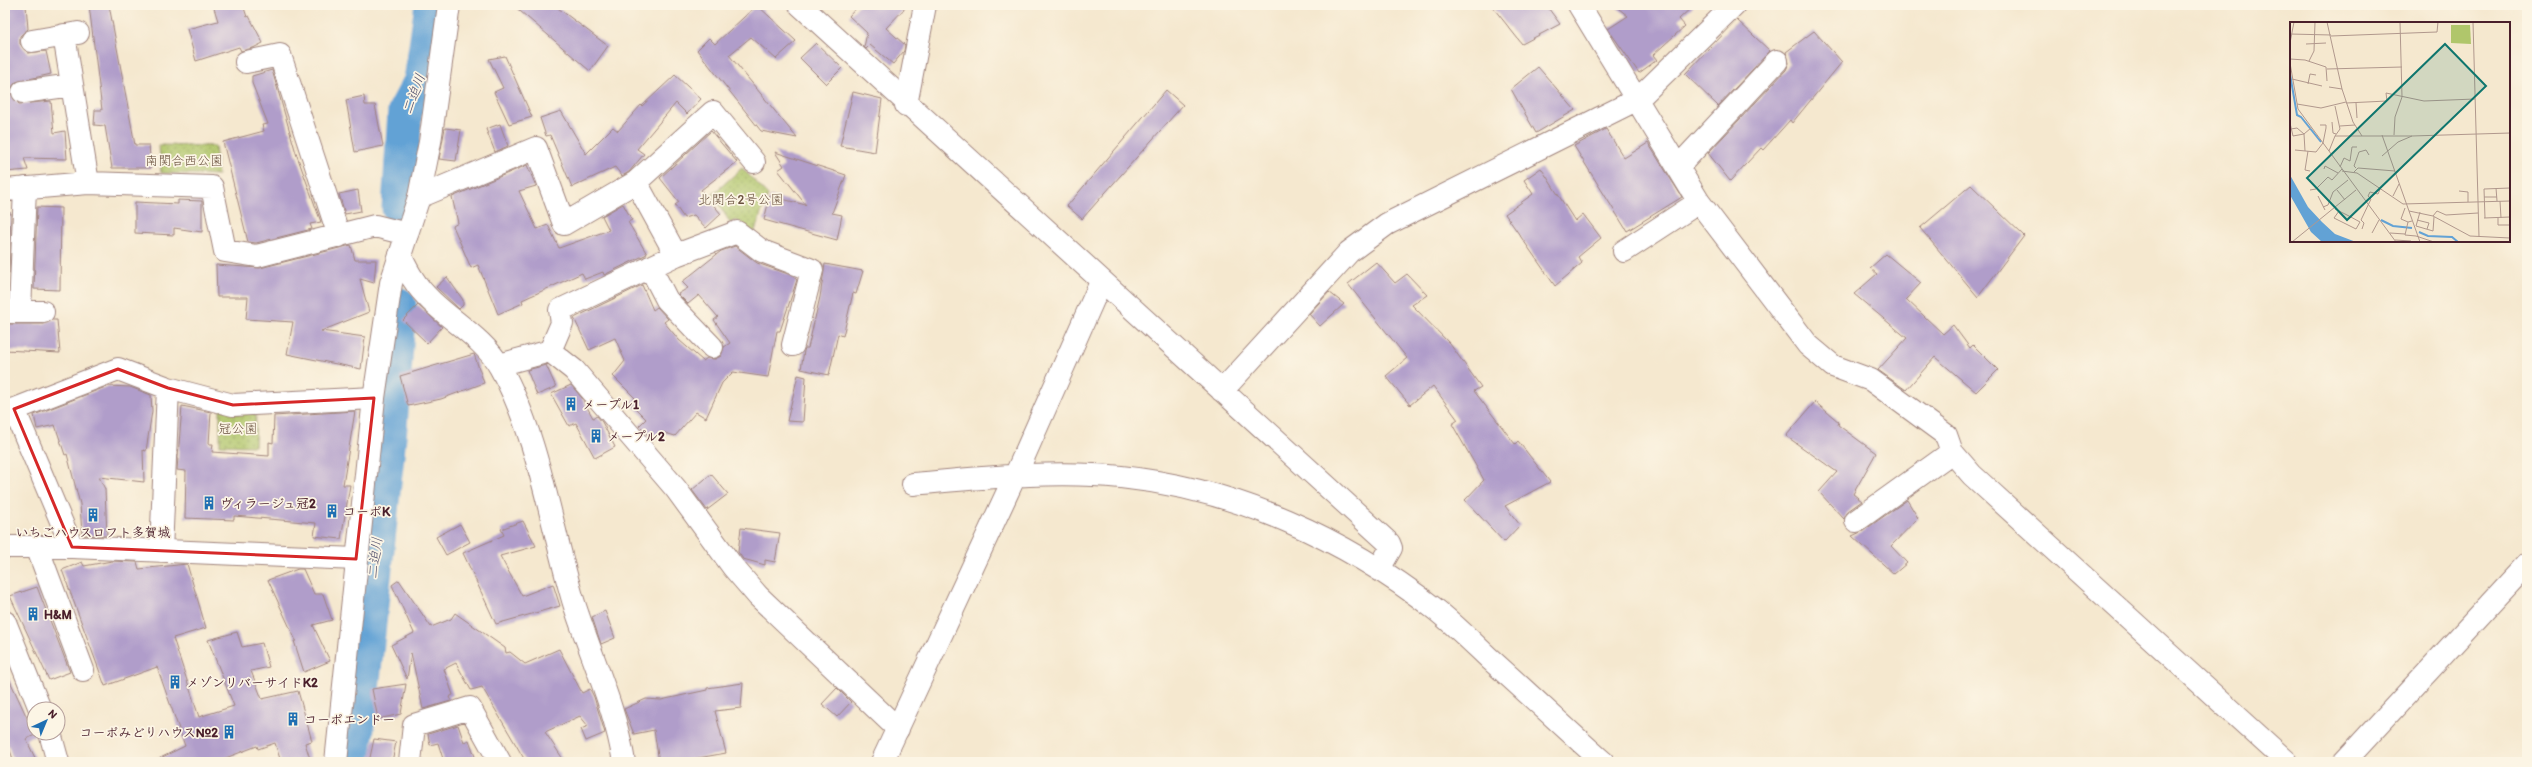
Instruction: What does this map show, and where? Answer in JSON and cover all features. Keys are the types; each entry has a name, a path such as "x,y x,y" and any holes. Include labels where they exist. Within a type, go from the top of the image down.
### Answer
{"street":[{"path":"336,762 374,398 391,283 419,197 430,142 449,5"},
{"path":"800,5 906,105 1389,543 1391,548 1379,569"},
{"path":"906,105 926,5"},
{"path":"1579,5 1638,99 1699,202 1808,345 1833,366 1870,380 1946,435 1952,452 1972,475 2287,762"},
{"path":"1222,391 1349,252 1387,224 1638,99 1734,5"},
{"path":"32,40 71,34 72,84 88,183"},
{"path":"246,62 280,55 339,236"},
{"path":"1678,167 1777,61"},
{"path":"23,92 72,84"},
{"path":"419,197 536,148 564,224 636,182 713,112 754,162"},
{"path":"636,182 676,255"},
{"path":"43,312 12,312 15,189 88,183 212,187 225,251 257,256 375,226 407,234"},
{"path":"1624,250 1699,202"},
{"path":"550,351 562,323 560,310 676,255 736,232 762,252 812,270 793,345"},
{"path":"400,255 413,280 482,345 499,366 521,409 574,601 607,695 620,739 622,761"},
{"path":"650,267 667,300 712,347"},
{"path":"882,762 1016,474 1101,282"},
{"path":"499,366 550,351"},
{"path":"550,351 574,370 671,484 733,567 758,596 898,729"},
{"path":"72,547 10,411 118,369 168,388 233,405 374,398"},
{"path":"162,550 168,388"},
{"path":"1856,521 1952,452"},
{"path":"913,484 1016,474 1120,477 1189,487 1261,509 1324,537 1379,569 1436,609 1603,762"},
{"path":"5,547 72,547 162,550 356,559"},
{"path":"37,547 83,670"},
{"path":"2344,762 2527,564"},
{"path":"5,622 37,701"},
{"path":"410,762 414,725 470,708 500,762"},
{"path":"52,741 58,762"}],"highlighted area":[{"path":"118,369 168,388 233,405 374,398 356,559 72,547 14,409"}],"green space":[{"name":"南関合西公園","path":"159,145 215,146 218,175 161,173"},
{"name":"北関合2号公園","path":"742,168 768,195 754,233 736,220 730,223 713,194"},
{"name":"冠公園","path":"220,409 256,411 255,446 220,445"}],"building":[{"path":"5,5 26,5 28,29 20,36 20,44 28,53 46,51 51,74 16,82 11,88 11,94 19,104 51,101 54,133 65,131 67,159 24,158 28,170 5,172"},
{"path":"89,5 109,5 135,145 149,145 151,168 112,168 105,126 94,125 95,110 102,110"},
{"path":"213,5 243,5 247,17 249,16 263,43 253,48 241,51 239,47 196,61 187,29 218,21"},
{"path":"513,5 554,5 608,46 590,71"},
{"path":"757,5 796,41 776,59 751,37 729,55 797,138 761,131 697,50 709,38 715,44"},
{"path":"859,5 908,5 886,28 905,45 904,51 893,64 870,45 866,49 864,47 867,33 849,16"},
{"path":"1491,5 1546,5 1560,24 1522,44"},
{"path":"1614,5 1694,5 1679,19 1685,26 1653,55 1657,60 1639,73 1608,29 1628,16"},
{"path":"1737,20 1770,51 1718,106 1685,74"},
{"path":"1814,31 1842,62 1792,123 1790,120 1763,150 1761,148 1730,181 1708,153 1786,70 1789,63 1786,52"},
{"path":"816,43 842,68 826,84 800,58"},
{"path":"505,56 532,117 509,124 494,92 503,88 489,59"},
{"path":"1538,67 1575,110 1536,133 1511,89"},
{"path":"272,70 296,153 321,222 310,224 312,229 256,243 248,242 223,142 264,131 262,125 268,124 252,83 252,76"},
{"path":"675,75 701,99 687,114 676,103 637,149 644,154 629,172 622,176 615,167 572,187 550,135 546,136 540,118 561,111 586,154 613,127 618,131 641,105 642,106"},
{"path":"1166,90 1183,105 1082,219 1067,206"},
{"path":"853,92 882,99 875,152 840,146"},
{"path":"364,96 365,105 375,105 383,146 355,152 346,100"},
{"path":"500,124 508,146 495,152 486,129"},
{"path":"445,128 461,130 456,161 439,159"},
{"path":"1606,129 1624,158 1648,143 1682,197 1627,231 1574,146"},
{"path":"711,131 737,162 701,190 721,214 706,228 694,215 684,218 675,205 679,202 660,178"},
{"path":"775,152 846,175 832,213 842,215 837,240 764,220 770,196 806,205 778,170 784,166"},
{"path":"527,165 536,186 519,191 537,229 548,225 559,248 609,230 602,216 623,204 632,220 628,222 647,254 604,275 603,272 585,279 582,273 522,300 523,303 498,314 478,265 471,268 453,226 458,223 452,197"},
{"path":"1541,168 1575,221 1583,214 1601,238 1578,257 1582,263 1555,286 1505,214 1533,194 1524,180"},
{"path":"1971,185 2024,236 1978,297 1920,228"},
{"path":"358,190 361,211 345,214 339,194"},
{"path":"178,200 202,201 202,232 174,228 174,235 135,233 135,202 178,204"},
{"path":"37,207 61,208 60,290 34,289"},
{"path":"5,213 11,213 9,273 5,272"},
{"path":"351,245 355,260 376,260 374,283 360,279 369,312 321,331 365,337 361,369 287,354 293,322 246,319 248,297 217,297 216,265 260,268"},
{"path":"735,246 757,263 791,275 797,280 780,331 777,331 768,377 733,372 722,383 706,418 696,412 675,436 662,432 653,440 639,426 646,419 630,403 635,398 613,376 625,361 615,338 589,350 574,318 642,285 653,310 657,307 668,319 664,322 679,340 703,361 707,358 715,359 721,356 724,347 730,343 714,320 718,317 699,295 688,304 678,294 688,288 682,282 721,251"},
{"path":"1886,254 1921,283 1906,299 1943,334 1953,325 1970,348 1973,345 1998,370 1976,392 1935,357 1906,390 1878,370 1907,338 1854,294 1877,274 1870,268"},
{"path":"1376,262 1395,283 1407,274 1427,295 1412,305 1450,344 1481,387 1474,391 1515,444 1518,441 1550,482 1505,506 1520,525 1504,542 1465,500 1484,480 1452,424 1458,420 1433,386 1410,405 1386,376 1407,358 1348,284"},
{"path":"825,264 863,271 856,294 853,293 843,336 838,334 829,375 801,369 804,351 805,348 808,348 820,297"},
{"path":"447,277 463,300 463,305 459,309 436,287"},
{"path":"1329,292 1344,304 1320,326 1309,314"},
{"path":"418,305 442,327 427,343 403,320"},
{"path":"52,320 57,320 60,353 5,350 5,324 43,324"},
{"path":"474,354 484,383 441,399 408,406 400,376"},
{"path":"546,365 556,387 537,395 527,370"},
{"path":"798,375 806,377 803,422 787,421"},
{"path":"571,385 582,398 593,418 597,416 602,422 615,447 595,458 576,423 569,426 551,394"},
{"path":"108,386 130,387 151,395 152,411 146,451 143,450 144,482 99,477 105,489 107,536 82,535 80,504 67,454 65,455 55,425 37,429 34,415"},
{"path":"1815,402 1839,422 1838,425 1876,453 1853,494 1862,501 1848,511 1844,519 1819,492 1837,472 1786,436"},
{"path":"182,406 211,412 209,444 213,444 212,452 269,456 269,442 273,443 274,416 355,411 343,485 350,485 341,539 314,536 316,523 234,516 234,520 185,518 186,471 177,470"},
{"path":"711,474 728,494 707,510 692,490"},
{"path":"1907,500 1918,518 1891,546 1907,563 1894,574 1852,536 1863,531"},
{"path":"523,521 536,546 500,556 522,596 553,584 560,606 496,624 463,553 504,535 501,529"},
{"path":"460,524 470,542 446,555 436,537"},
{"path":"741,528 780,533 775,562 765,560 765,565 743,559 738,552"},
{"path":"112,561 137,562 139,569 187,564 206,628 173,638 199,717 234,706 208,640 237,632 242,647 262,643 269,667 251,671 262,699 298,691 312,741 305,743 311,762 281,762 275,743 258,749 257,746 215,762 152,762 185,746 157,667 105,686 62,570 82,562 84,566"},
{"path":"298,569 303,569 314,594 323,594 332,620 313,625 330,661 304,672 294,641 296,641 268,580"},
{"path":"399,580 431,627 451,619 455,613 505,648 506,653 510,652 525,664 559,649 582,693 590,689 594,697 605,733 586,741 581,729 588,726 580,716 545,732 565,762 526,762 482,687 471,690 456,663 444,669 453,695 449,697 451,701 423,709 411,653 407,679 391,645 414,633 392,585"},
{"path":"37,587 70,672 49,680 10,596"},
{"path":"605,611 615,638 601,644 592,617"},
{"path":"5,670 26,716 26,741 37,762 14,762 5,736"},
{"path":"743,683 741,708 715,711 726,753 687,760 687,762 659,762 654,730 634,734 624,709 646,699 661,700 707,690 707,688"},
{"path":"406,684 401,714 378,719 372,689"},
{"path":"837,688 851,702 837,717 822,704"},
{"path":"458,725 464,742 469,740 477,762 444,762 438,743 430,745 428,734"},
{"path":"374,739 396,742 392,762 369,762"}],"waterway":[{"name":"二迫川","path":"399,208 405,111 421,81 432,5"},
{"name":"二迫川","path":"352,762 360,708 390,427 399,305"}],"place":[{"name":"メープル1","path":"571,404"},
{"name":"メープル2","path":"596,436"},
{"name":"ヴィラージュ冠2","path":"209,503"},
{"name":"コーポK","path":"332,511"},
{"name":"いちごハウスロフト多賀城","path":"93,515"},
{"name":"H&M","path":"33,614"},
{"name":"メゾンリバーサイドK2","path":"175,682"},
{"name":"コーポエンドー","path":"293,719"},
{"name":"コーポみどりハウス№2","path":"229,732"}]}
